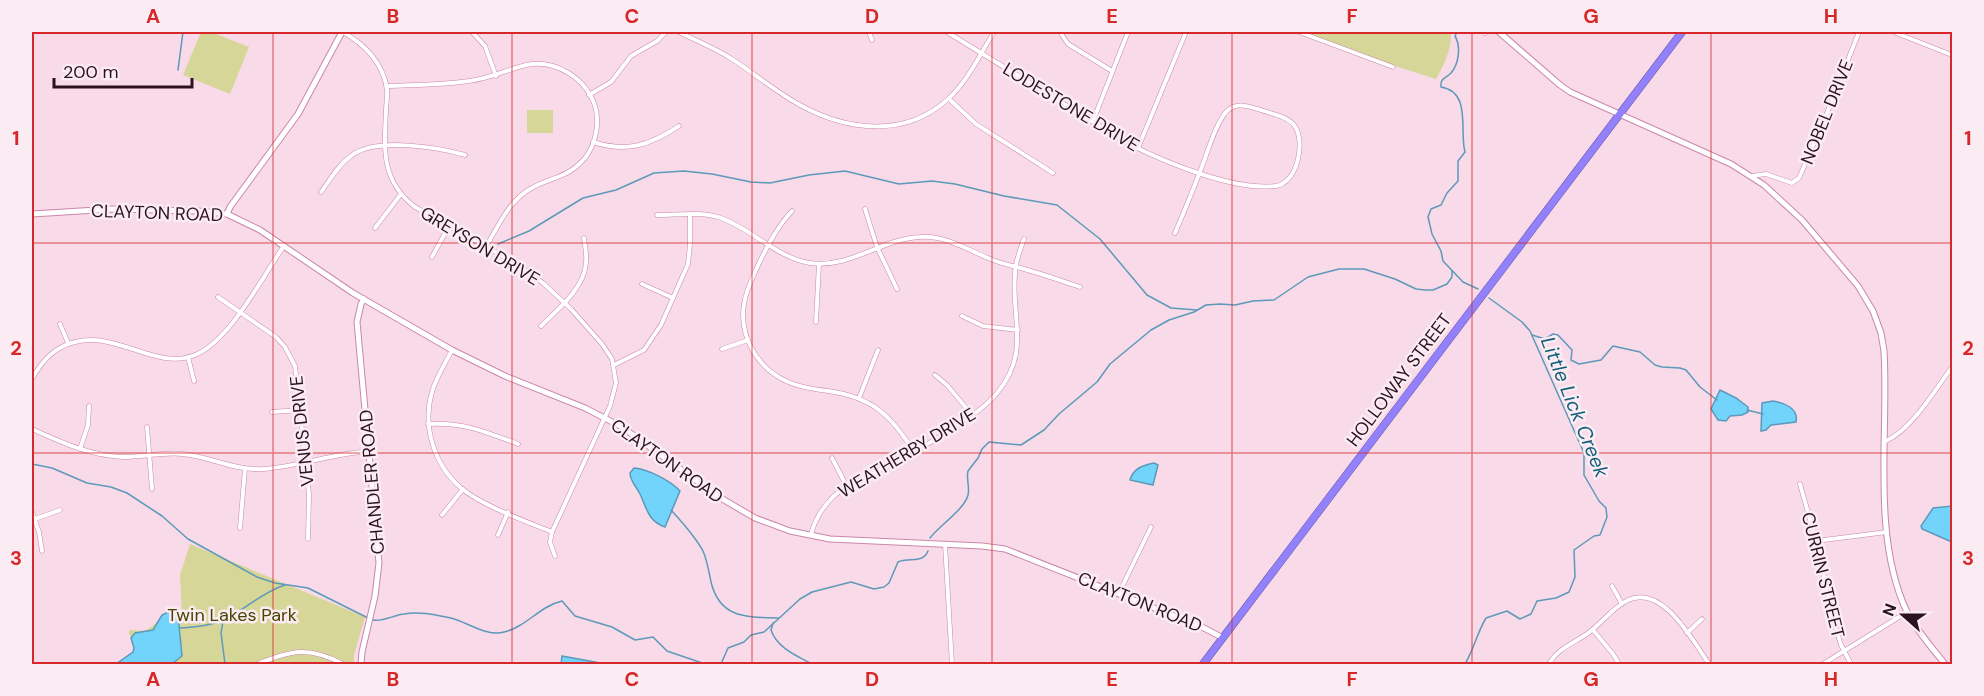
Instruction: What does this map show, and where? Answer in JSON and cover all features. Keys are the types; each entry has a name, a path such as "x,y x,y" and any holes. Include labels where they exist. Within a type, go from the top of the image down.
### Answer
{"highway":[{"name":"HOLLOWAY STREET","path":"1203,664 1682,32"}],"street":[{"name":"GREYSON DRIVE","path":"342,32 357,40 370,52 387,86 385,146 388,171 401,194 415,207 517,264 543,283 602,344 611,356 614,365"},
{"path":"227,214 298,114 342,32"},
{"path":"472,32 485,46 496,76"},
{"path":"589,95 611,82 631,56 657,41 666,32"},
{"path":"679,32 725,55 801,106 855,125 883,128 898,126 927,115 949,99 965,79 994,32"},
{"path":"869,32 872,40"},
{"name":"LODESTONE DRIVE","path":"947,32 1138,148 1200,173 1227,181 1274,186 1290,179 1296,169 1299,144 1299,133 1292,123 1247,106 1232,107 1225,113 1221,120 1200,173 1175,233"},
{"path":"1093,121 1128,32"},
{"path":"1138,148 1186,32"},
{"path":"1299,32 1394,67"},
{"path":"1498,32 1565,89 1705,152 1752,176 1775,195 1819,239 1858,286 1873,311 1881,333 1884,351 1885,510 1896,580 1907,612 1945,664"},
{"name":"NOBEL DRIVE","path":"1752,176 1766,174 1792,183 1799,178 1826,118 1859,32"},
{"path":"1896,33 1953,55"},
{"path":"1062,35 1068,44 1112,71"},
{"path":"387,86 460,82 496,76 528,65 553,66 574,76 589,95 595,106 597,130 586,156 561,177 530,189 515,201 486,247"},
{"path":"949,99 976,124 1053,173"},
{"path":"593,142 618,147 641,146 679,126"},
{"path":"321,192 351,155 369,147 429,147 465,155"},
{"path":"375,228 401,194"},
{"name":"CLAYTON ROAD","path":"32,214 113,208 227,214 252,225 364,299 452,350 505,376 605,417 639,437 719,497 748,515 776,527 811,536 847,540 993,547 1012,551 1204,628 1223,638"},
{"path":"865,209 877,247 897,290"},
{"path":"792,212 779,226 768,244 750,284 744,303 744,321 748,340 762,363 784,381 801,387 838,392 859,398 878,408 894,422 914,452"},
{"path":"657,215 719,218 794,258 819,264 846,261 877,247 910,238 929,237 952,242 994,261 1080,287"},
{"path":"555,556 550,543 552,532 605,417 615,389 614,365 644,350 656,334 688,264 690,215"},
{"path":"432,257 449,226"},
{"path":"541,326 575,290 584,272 585,238"},
{"name":"WEATHERBY DRIVE","path":"811,536 813,526 822,510 834,496 914,452 972,415 997,393 1008,376 1018,346 1014,280 1024,239"},
{"path":"32,377 50,354 68,343 93,339 115,342 161,357 188,357 201,352 232,325 284,246"},
{"path":"816,322 819,264"},
{"path":"642,284 673,298"},
{"name":"VENUS DRIVE","path":"218,297 276,337 289,353 297,373 309,501 308,539"},
{"name":"CHANDLER ROAD","path":"361,664 363,645 374,604 378,569 378,544 357,322 364,299"},
{"path":"962,316 983,326 1018,330"},
{"path":"60,324 68,343"},
{"path":"722,349 748,340"},
{"path":"452,350 432,391 428,411 428,424 434,449 440,462 463,489 552,532"},
{"path":"859,398 878,350"},
{"path":"188,357 194,381"},
{"path":"1886,441 1903,428 1953,367"},
{"path":"935,375 947,384 972,415"},
{"path":"80,450 88,425 89,406"},
{"path":"272,412 300,410"},
{"path":"428,424 464,425 518,444"},
{"path":"147,427 152,489"},
{"path":"32,429 80,450 109,456 180,453 245,469 267,469 341,454 369,451"},
{"path":"832,459 847,487"},
{"path":"240,528 245,469"},
{"name":"CURRIN STREET","path":"1800,484 1816,541 1834,622 1843,651 1851,664"},
{"path":"442,515 463,489"},
{"path":"35,519 60,510"},
{"path":"32,512 42,551"},
{"path":"498,535 508,512"},
{"path":"1119,594 1151,528"},
{"path":"1816,541 1887,532"},
{"path":"945,544 952,664"},
{"path":"1612,586 1622,604"},
{"path":"1549,664 1557,653 1593,630 1622,604 1639,597 1653,599 1670,612 1709,664"},
{"path":"1823,664 1907,612"},
{"path":"1687,633 1702,619"},
{"path":"1593,630 1619,664"},
{"path":"257,664 297,652 324,654 343,664"}],"green space":[{"path":"201,32 211,32 249,47 230,94 183,75"},
{"path":"1301,32 1451,32 1451,38 1447,56 1436,79"},
{"path":"527,110 553,110 553,133 527,133"},
{"name":"Twin Lakes Park","path":"190,544 365,617 354,655 354,664 120,664 138,649 129,630 145,631 159,621 182,613 180,575"}],"water":[{"path":"1720,390 1748,407 1748,412 1730,416 1726,421 1718,420 1711,409"},
{"path":"1773,401 1793,410 1796,422 1771,425 1761,431 1762,403"},
{"path":"1154,463 1158,465 1153,485 1130,480 1136,470"},
{"path":"634,468 659,476 680,491 665,527 649,514 631,479 630,473"},
{"path":"1952,506 1952,542 1922,529 1921,526 1933,508"},
{"path":"172,610 178,615 182,656 172,664 116,664 133,652 131,638 135,633 153,630 162,615"},
{"path":"562,656 606,664 561,664"}],"waterway":[{"path":"178,70 183,32"},
{"name":"Little Lick Creek","path":"1457,32 1455,36 1458,45 1457,60 1454,69 1442,80 1441,87 1451,90 1461,104 1465,152 1458,161 1458,181 1447,193 1441,205 1431,209 1428,217 1443,261 1463,282 1478,289"},
{"path":"498,244 529,231 583,198 616,190 654,173 684,171 770,183 845,171 899,184 932,181 955,184 1004,196 1057,205 1100,239 1147,295 1171,308 1197,310"},
{"path":"930,538 966,501 968,471 989,442 1021,445 1044,430 1097,382 1110,364 1151,330 1169,320 1194,312 1206,305 1235,305 1274,300 1308,277 1339,269 1364,269 1416,289 1425,290 1433,290 1447,284 1452,277 1452,271"},
{"name":"Little Lick Creek","path":"1465,664 1486,618 1507,611 1520,619 1531,614 1537,601 1556,598 1569,592 1575,577 1574,550 1594,536 1600,535 1607,517 1606,508 1599,501 1584,475 1584,453 1530,331 1522,322 1489,298"},
{"path":"1532,335 1545,339 1553,334 1558,335 1572,350 1571,360 1579,364 1601,360 1613,346 1640,352 1655,365 1686,370 1700,387 1717,400"},
{"path":"1747,410 1763,414"},
{"path":"32,464 52,468 87,483 111,487 127,493 162,516 188,539 257,577 275,583 308,588 372,620 410,613 428,614 451,618 484,631 497,633 519,626 547,607 562,601 575,616 612,627 635,640 653,637 667,651 705,664"},
{"path":"671,510 703,551 715,594 721,603 736,614 778,618"},
{"path":"721,664 728,648 744,642 751,635 764,632 800,599 812,592 851,582 874,589 884,587 889,583 898,562 923,558 928,551"},
{"path":"180,628 219,622 285,585"},
{"path":"223,621 221,633 225,664"},
{"path":"773,623 771,630 778,642 788,651 812,664"}]}
